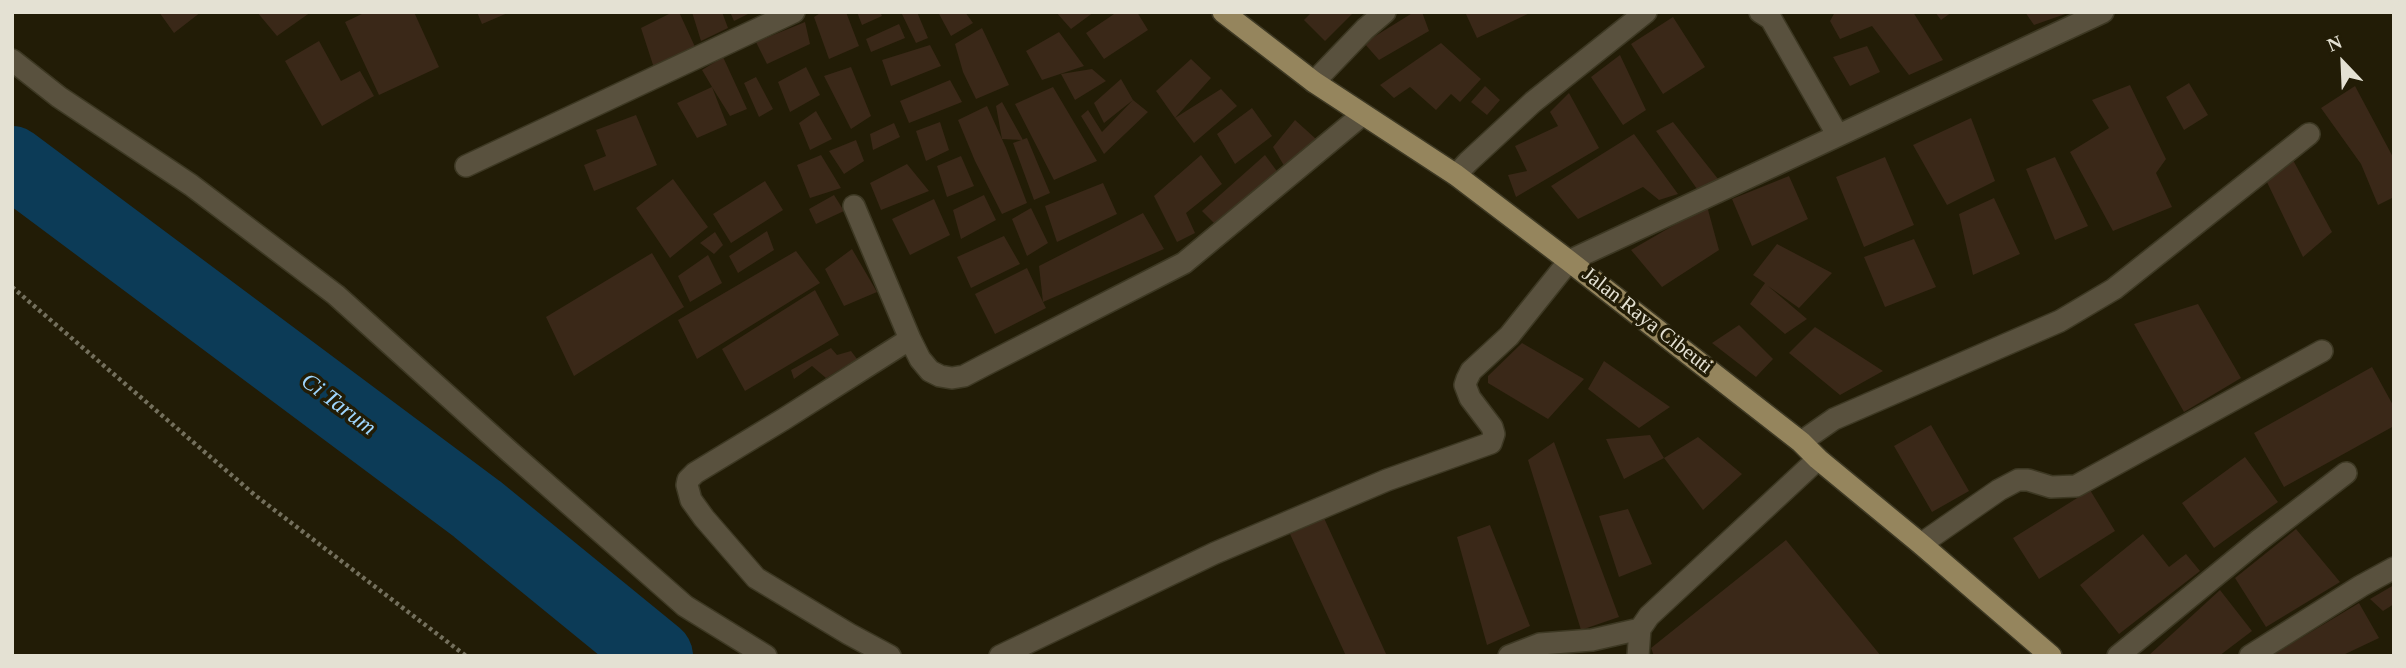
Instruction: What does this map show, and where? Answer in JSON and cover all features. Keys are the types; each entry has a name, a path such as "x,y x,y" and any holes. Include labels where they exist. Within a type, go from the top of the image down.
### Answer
{"main road":[{"name":"Jalan Raya Cibeuti","path":"1223,12 1314,82 1457,175 1569,261 1801,442 2051,656"}],"street":[{"path":"466,166 794,12"},
{"path":"1314,82 1385,12"},
{"path":"1457,175 1533,102 1646,12"},
{"path":"1760,12 1771,19 1837,134"},
{"path":"1000,656 1215,553 1387,480 1491,443 1494,434 1492,427 1469,398 1466,379 1471,371 1509,336 1569,261 2103,12"},
{"path":"12,60 59,97 191,185 335,295 685,606 766,656"},
{"path":"854,206 920,359 940,376 964,376 1184,263 1362,115"},
{"path":"1801,442 1834,419 2060,321 2114,289 2309,134"},
{"path":"890,656 756,578 704,518 691,500 687,485 695,473 910,339"},
{"path":"1921,544 1999,490 2018,480 2028,480 2050,487 2076,486 2322,351"},
{"path":"1639,656 1640,629 1649,616 1818,459"},
{"path":"2118,656 2346,473"},
{"path":"2250,656 2394,568"},
{"path":"1509,656 1540,644 1592,640 1640,629"}],"path":[{"path":"12,287 257,496 466,656"}],"building":[{"path":"159,12 201,12 174,33"},
{"path":"257,12 311,12 277,36"},
{"path":"366,12 414,12 439,67 379,95 345,22"},
{"path":"477,12 510,12 482,24"},
{"path":"673,12 679,12 696,49 654,68 641,28"},
{"path":"692,12 722,12 728,28 701,41"},
{"path":"730,12 752,12 734,21"},
{"path":"822,12 846,12 859,46 829,59 814,17"},
{"path":"857,12 880,12 882,16 862,25"},
{"path":"901,12 917,12 928,38 916,43"},
{"path":"938,12 965,12 973,23 951,36"},
{"path":"1056,12 1094,12 1071,29"},
{"path":"1117,12 1137,12 1148,30 1104,59 1086,33"},
{"path":"1312,12 1354,12 1325,41 1304,20"},
{"path":"1414,12 1422,12 1429,31 1379,60 1364,43"},
{"path":"1465,12 1532,12 1477,38"},
{"path":"1835,12 1913,12 1943,60 1909,75 1872,26 1840,39 1830,21"},
{"path":"1935,12 1952,12 1941,20"},
{"path":"2025,12 2068,12 2068,13 2034,25"},
{"path":"1673,17 1705,67 1663,94 1631,44"},
{"path":"805,22 810,44 767,64 756,42"},
{"path":"899,24 905,38 871,52 866,39"},
{"path":"982,28 1009,85 976,99 963,72 955,44"},
{"path":"1059,32 1084,66 1042,80 1026,51"},
{"path":"319,41 341,81 360,71 374,96 322,126 285,61"},
{"path":"1441,43 1481,79 1460,102 1451,94 1436,110 1410,87 1394,98 1380,85"},
{"path":"930,45 941,66 891,86 882,60"},
{"path":"1867,46 1880,72 1850,86 1833,57"},
{"path":"1620,55 1646,110 1623,125 1591,77"},
{"path":"723,57 747,109 730,116 702,70"},
{"path":"1191,59 1211,78 1175,118 1156,91"},
{"path":"806,67 820,95 790,112 778,82"},
{"path":"851,67 871,116 851,129 824,76"},
{"path":"1092,69 1106,81 1075,100 1061,74"},
{"path":"756,77 773,109 759,117 744,83"},
{"path":"1121,79 1133,100 1104,123 1094,103"},
{"path":"950,80 962,102 909,123 900,101"},
{"path":"2189,83 2208,115 2184,130 2166,97"},
{"path":"2130,85 2166,159 2156,173 2172,207 2113,231 2070,152 2109,128 2092,100"},
{"path":"1485,86 1500,100 1487,115 1471,102"},
{"path":"2355,86 2394,159 2394,197 2378,205 2361,164 2321,108"},
{"path":"712,87 727,125 697,138 677,103"},
{"path":"1053,87 1097,161 1054,180 1015,104"},
{"path":"1221,89 1237,106 1194,143 1175,118"},
{"path":"1569,93 1599,148 1516,197 1508,175 1527,171 1515,146 1558,126 1550,112"},
{"path":"1133,100 1148,112 1104,154 1081,116 1088,110 1102,132"},
{"path":"1002,102 1023,140 1002,139 996,106"},
{"path":"987,106 1027,203 1002,214 958,120"},
{"path":"1252,108 1272,136 1235,164 1217,134"},
{"path":"816,111 832,139 810,150 799,123"},
{"path":"636,115 657,165 594,191 584,165 606,156 596,130"},
{"path":"1971,118 1995,181 1947,205 1913,145"},
{"path":"1295,120 1316,139 1286,169 1273,147"},
{"path":"940,122 949,150 926,161 916,131"},
{"path":"1673,122 1718,179 1697,189 1656,131"},
{"path":"894,123 900,137 873,150 870,134"},
{"path":"1634,134 1678,194 1659,200 1643,187 1578,219 1551,186"},
{"path":"1027,138 1050,193 1034,200 1013,143"},
{"path":"856,140 864,161 844,174 829,151"},
{"path":"821,155 841,188 810,198 797,165"},
{"path":"1201,155 1222,184 1186,213 1195,233 1177,242 1154,196"},
{"path":"1265,155 1279,174 1216,225 1202,211"},
{"path":"961,156 974,186 947,197 937,166"},
{"path":"1885,157 1914,225 1864,247 1836,177"},
{"path":"2055,157 2088,226 2055,240 2026,169"},
{"path":"2293,160 2332,232 2303,257 2265,178"},
{"path":"907,164 929,191 881,210 870,183"},
{"path":"1789,176 1808,219 1752,246 1732,199"},
{"path":"673,179 708,227 670,258 636,208"},
{"path":"765,181 783,210 731,243 713,214"},
{"path":"1103,183 1117,214 1057,242 1045,206"},
{"path":"834,195 844,211 816,224 809,209"},
{"path":"984,195 996,220 961,239 953,210"},
{"path":"1994,198 2020,254 1973,275 1959,214"},
{"path":"934,199 950,235 910,255 892,219"},
{"path":"1707,206 1719,250 1662,287 1631,250"},
{"path":"1031,208 1048,243 1027,256 1012,219"},
{"path":"1143,213 1164,249 1043,302 1039,266"},
{"path":"767,231 774,250 738,273 729,256"},
{"path":"715,232 723,245 714,254 700,243"},
{"path":"1004,236 1020,264 971,288 957,257"},
{"path":"1914,239 1936,287 1885,307 1864,257"},
{"path":"1777,244 1832,273 1799,308 1768,286 1807,319 1785,334 1750,304 1765,283 1753,275"},
{"path":"852,249 877,292 844,306 825,269"},
{"path":"796,251 820,283 697,359 678,320"},
{"path":"652,253 684,307 574,376 546,317"},
{"path":"708,255 722,283 690,302 678,276"},
{"path":"1027,268 1046,308 995,334 975,294"},
{"path":"815,290 839,335 745,391 722,349"},
{"path":"2198,304 2241,378 2184,412 2134,324"},
{"path":"1739,325 1773,359 1756,377 1712,343"},
{"path":"1815,327 1883,371 1840,395 1789,353"},
{"path":"1522,343 1584,379 1548,419 1488,383 1488,376"},
{"path":"831,348 837,355 851,351 857,359 826,378 812,366 794,379 791,370"},
{"path":"1604,361 1670,407 1639,428 1588,389"},
{"path":"2372,367 2394,407 2394,426 2284,487 2254,433"},
{"path":"1931,425 1969,491 1932,512 1894,446"},
{"path":"1650,435 1664,458 1624,479 1606,439"},
{"path":"1698,437 1742,474 1703,510 1664,458"},
{"path":"1554,442 1619,617 1581,630 1528,460"},
{"path":"2245,457 2278,502 2214,548 2182,503"},
{"path":"2090,490 2115,531 2039,579 2013,538"},
{"path":"1628,509 1652,564 1619,577 1599,516"},
{"path":"1324,518 1387,656 1346,656 1290,534"},
{"path":"1490,525 1530,626 1487,645 1457,537"},
{"path":"2296,529 2340,582 2266,627 2235,578"},
{"path":"2143,534 2169,567 2186,554 2200,571 2119,634 2080,585"},
{"path":"1786,540 1881,656 1654,656 1651,648"},
{"path":"2394,585 2394,604 2383,611 2370,599"},
{"path":"2220,590 2252,631 2219,656 2148,656"},
{"path":"2359,603 2379,638 2341,656 2271,656"}],"waterway":[{"name":"Ci Tarum","path":"12,162 477,509 657,656"}]}
